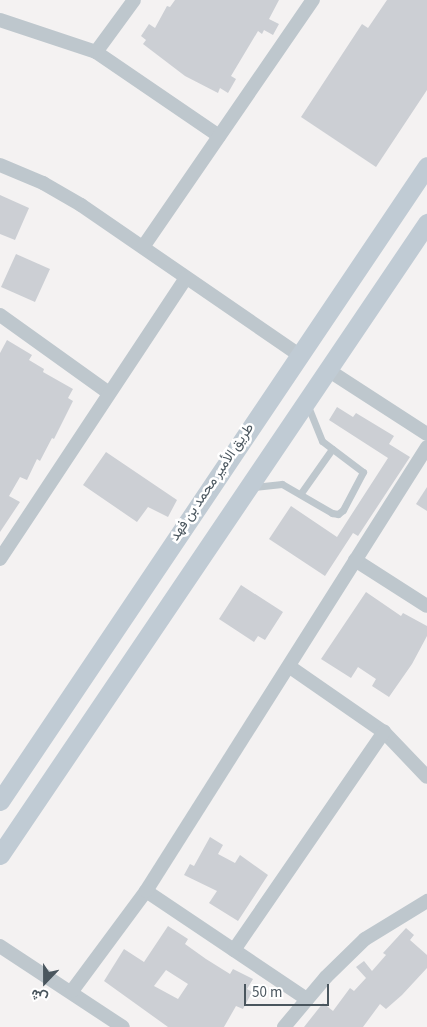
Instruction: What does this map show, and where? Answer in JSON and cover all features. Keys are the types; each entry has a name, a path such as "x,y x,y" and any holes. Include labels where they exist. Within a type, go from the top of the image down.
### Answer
{"street":[{"path":"96,52 134,0"},
{"path":"144,247 313,0"},
{"path":"0,20 96,52 219,136"},
{"path":"0,165 43,183 144,247 298,354"},
{"name":"طريق الأمير محمد بن فهد","path":"0,801 298,354 427,166"},
{"path":"0,855 427,224"},
{"path":"0,559 186,278"},
{"path":"2,321 110,393"},
{"path":"328,370 427,434"},
{"path":"72,992 146,891 290,667 427,447"},
{"path":"356,560 427,606"},
{"path":"290,667 384,732 427,777"},
{"path":"234,950 384,732"},
{"path":"146,891 307,1000"},
{"path":"284,1027 365,939 427,901"},
{"path":"0,946 123,1027"}],"lane":[{"path":"249,488 282,484 301,493 332,514 338,514 343,510 364,472 332,449 317,432 307,402"},
{"path":"301,493 332,449"}],"building":[{"path":"175,0 279,0 269,19 279,24 273,35 264,30 262,34 258,31 231,76 236,79 228,93 220,88 218,93 185,76 143,44 146,40 141,36 149,24 155,28 167,6 170,7"},
{"path":"387,0 427,0 427,90 376,167 301,117 362,24 368,28"},
{"path":"0,195 29,208 15,240 0,234"},
{"path":"16,254 50,269 35,302 1,287"},
{"path":"7,340 32,355 29,360 44,369 43,372 73,389 68,398 73,401 54,439 52,438 40,461 37,459 27,480 20,477 9,496 20,502 0,532 0,353"},
{"path":"337,407 353,417 356,413 394,436 389,444 410,457 358,536 353,533 325,576 269,539 291,506 337,537 388,458 329,420"},
{"path":"106,452 177,500 168,517 148,507 137,522 83,485"},
{"path":"427,487 427,511 416,504"},
{"path":"241,585 283,612 265,640 258,636 254,642 219,619"},
{"path":"366,592 401,616 403,613 427,626 427,636 412,664 389,697 372,686 376,679 358,667 351,678 321,659"},
{"path":"210,837 223,845 218,854 235,863 240,855 268,875 238,921 209,903 217,891 184,875 190,864 194,866"},
{"path":"168,926 188,939 185,944 230,974 233,969 253,979 247,989 252,992 243,1009 236,1006 224,1027 168,1027 104,981 124,949 144,962","holes":["166,970 188,984 178,999 154,986"]},
{"path":"406,928 414,935 410,940 427,955 427,968 402,995 386,1009 380,1004 363,1027 304,1027 323,1003 333,1011 350,988 354,991 366,978 356,967 364,961 372,971 386,955 383,953"}]}
